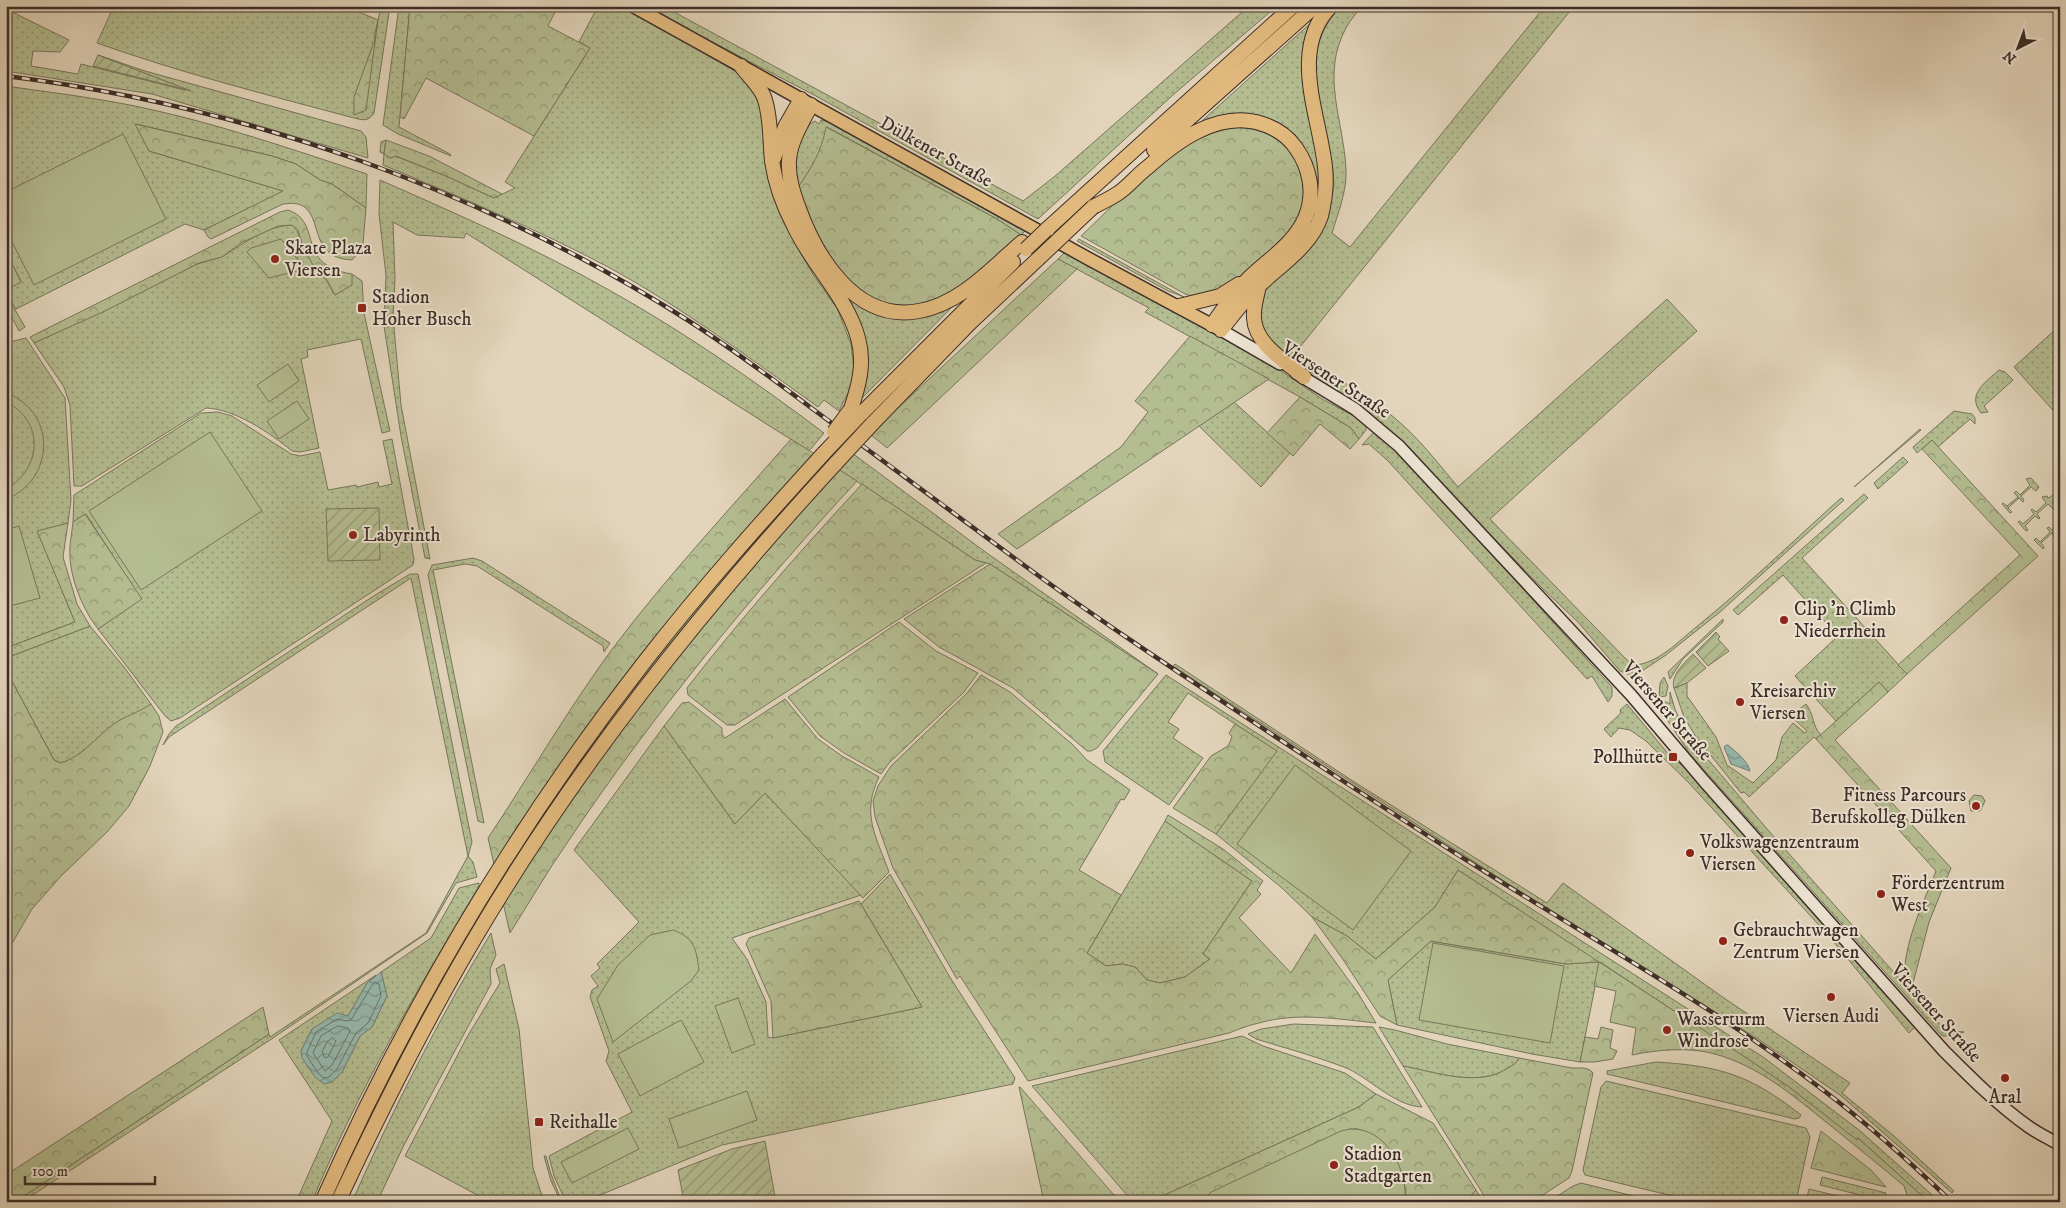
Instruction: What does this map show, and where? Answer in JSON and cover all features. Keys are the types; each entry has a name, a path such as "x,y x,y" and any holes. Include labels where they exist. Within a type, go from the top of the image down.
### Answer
{"highway":[{"path":"806,102 792,143 789,160 793,190 804,224 830,268 843,285 868,304 899,314 919,311 935,307 967,289 1046,230 1293,6"},
{"path":"338,1202 414,1046 475,938 515,874 605,740 658,671 767,538 872,424 970,324 1093,207 1315,6"},
{"path":"1179,306 1220,296 1254,282 1288,261 1308,240 1320,218 1326,196 1326,167 1313,101 1310,54 1316,31 1322,18 1331,6"},
{"path":"741,66 765,100 773,164 793,225 806,249 838,297 859,339 862,360 856,411"},
{"path":"773,164 785,127 806,102"},
{"path":"1093,207 1118,194 1171,147 1210,125 1248,120 1266,124 1292,143 1303,159 1310,178 1310,194 1306,216 1296,234 1217,327"},
{"path":"322,1202 403,1036 466,923 507,857 594,730 646,661 756,528 824,452 856,411 1024,245"},
{"path":"1254,282 1256,328 1264,342 1304,377"}],"main road":[{"name":"Dülkener Straße","path":"633,6 1089,259 1217,327"},
{"name":"Viersener Straße","path":"1217,327 1355,409 1399,446 1631,695 1704,781 1944,1051 1981,1088 2012,1114 2032,1129 2060,1145"}],"green space":[{"path":"114,6 345,6 378,20 381,6 390,6 374,113 363,120 354,118 193,74 97,43"},
{"path":"399,6 410,6 399,127 451,156 398,134 383,125"},
{"path":"410,6 558,6 548,26 590,48 534,136 426,78 404,119 400,117"},
{"path":"598,6 622,6 733,70 747,80 759,94 778,207 794,242 814,276 837,308 851,344 854,368 851,387 839,411 824,400 818,407 742,352 637,283 526,227 383,165 384,154 391,158 395,156 446,176 494,198 515,188 505,182 590,48 579,42"},
{"path":"643,6 663,6 1023,201 1054,177 1249,6 1277,6 1174,94 1038,219 814,95"},
{"path":"1340,6 1362,6 1346,28 1338,46 1334,81 1346,178 1342,202 1332,233 1350,247 1545,6 1574,6 1296,352 1368,398 1395,418 1421,443 1458,487 1667,299 1697,331 1490,519 1625,658 1634,664 1642,664 1652,660 1672,648 1733,596 1841,498 1844,500 1720,612 1666,655 1639,673 1630,675 1620,671 1578,622 1543,589 1394,435 1351,401 1289,360 1263,333 1258,303 1263,291 1316,240 1329,212 1334,185 1333,171 1319,105 1316,71 1320,40 1328,22"},
{"path":"6,9 69,40 60,52 33,51 31,66 78,74 81,64 185,90 98,55 145,71 361,131 366,137 368,158 152,94 6,71"},
{"path":"378,20 366,110 354,115 354,97 375,39"},
{"path":"1314,20 1309,45 1323,200 1301,243 1311,172 1263,120 1194,128"},
{"path":"98,55 191,91 93,66"},
{"path":"6,86 108,101 174,115 239,133 367,174 366,208 332,184 320,180 296,164 272,156 136,124 149,151 284,191 204,230 185,224 16,309 6,294 6,290 21,281 6,252"},
{"path":"821,120 829,122 1026,230 1021,235 997,219 827,127 823,146 797,189 794,163 797,146 808,126 815,121 819,124"},
{"path":"135,124 272,156 296,164 320,180 332,184 366,208 361,250 352,260 336,257 326,249 307,209 298,204 283,204 211,239 204,230 283,191 149,151"},
{"path":"826,127 997,219 1021,235 979,277 940,297 920,304 898,306 884,304 868,297 841,272 830,256 811,221 797,189 815,160"},
{"path":"1236,127 1252,129 1266,134 1285,146 1301,173 1303,197 1300,213 1287,234 1265,258 1229,287 1219,292 1202,296 1185,294 1081,236 1133,186 1171,155 1213,133"},
{"path":"123,134 166,219 34,285 6,230 6,192"},
{"path":"386,140 384,154 380,152 381,142"},
{"path":"386,140 429,156 502,194 494,198 396,156 391,158 384,154"},
{"path":"780,160 783,160 812,245 885,313 962,297 859,401 864,364 783,191"},
{"path":"380,180 524,246 609,290 719,358 824,433 809,451 466,233 464,238 417,235 393,222 395,278 393,317 401,405 430,559 425,558 401,436 384,326 386,275 379,214"},
{"path":"288,210 299,216 305,224 316,253 323,262 334,269 352,274 352,285 335,295 325,276 318,274 303,247 298,230 292,225 278,226 241,243 222,257 199,263 105,311 34,343 30,337 280,212"},
{"path":"292,225 297,230 305,249 335,295 351,285 352,274 362,281 364,313 390,431 382,433 361,339 307,350 308,357 301,359 319,448 300,452 292,451 263,430 240,417 217,409 206,408 82,486 74,486 70,405 64,387 34,343 195,265 217,259 273,228"},
{"name":"Skate Plaza Viersen","path":"281,239 303,266 301,270 269,278 247,252 251,248"},
{"path":"1079,239 1184,297 1168,291 1077,241"},
{"path":"6,252 21,282 6,290"},
{"path":"1065,252 1280,370 1322,399 1363,421 1366,425 1366,430 1359,439 1351,428 1300,397 1145,312 1149,308 1058,259"},
{"path":"1058,259 1077,269 887,448 870,434"},
{"path":"6,294 25,327 19,331 6,306"},
{"path":"2060,319 2060,418 2014,367 2057,328 2054,325"},
{"path":"1190,336 1269,379 1017,549 998,534 1121,447 1148,412 1135,401"},
{"path":"26,338 65,398 71,500 68,523 38,532 75,622 6,648 6,343"},
{"path":"288,364 299,381 269,402 257,385"},
{"path":"1999,370 2005,372 2013,380 1984,406 1988,412 1981,413 1977,406 1977,394 1984,384"},
{"path":"6,392 20,400 31,410 39,422 44,448 36,473 29,484 18,493 6,499 6,489 27,470 32,458 34,445 33,433 28,421 19,410 6,402"},
{"path":"1300,397 1351,428 1359,439 1350,449 1320,424 1293,456 1267,433"},
{"path":"297,401 309,419 279,439 267,421"},
{"path":"1234,402 1290,453 1261,487 1199,426"},
{"path":"1954,411 1972,414 1975,418 1975,424 1970,419 1938,447 1932,440 1917,453 1913,447"},
{"path":"218,412 232,416 291,454 300,456 320,452 328,490 356,485 357,487 378,482 379,487 392,484 383,441 392,439 414,559 413,565 180,718 171,721 165,716 98,629 141,599 86,514 73,522 74,495 201,413"},
{"path":"1920,429 1921,430 1854,487"},
{"path":"1375,431 1385,437 1612,687 1612,696 1608,702 1592,676 1587,679 1388,461 1369,444 1362,445"},
{"path":"210,432 262,511 141,590 89,511"},
{"path":"791,439 857,481 779,568 669,702 600,795 552,865 510,933 488,838 565,718 613,648 678,568"},
{"path":"1932,440 2038,556 1907,674 1898,665 2020,555 1922,449"},
{"path":"852,453 984,551 1158,674 990,564 975,560 838,469"},
{"path":"1903,457 1908,462 1878,489 1874,483"},
{"path":"2031,478 2039,487 2036,491 2031,487 2021,496 2024,500 2023,502 2019,498 2008,508 2012,512 2010,513 2002,504 2007,506 2018,497 2014,493 2016,491 2020,495 2030,485 2026,479"},
{"path":"862,484 975,560 986,563 735,725 727,725 688,695 687,688 772,584"},
{"path":"2059,490 2060,502 2053,509 2048,504 2037,514 2039,519 2035,516 2025,526 2028,530 2026,531 2018,522 2020,521 2023,524 2034,514 2032,509 2036,512 2046,503 2042,497 2047,496 2049,498"},
{"path":"1864,494 1868,498 1802,558 1907,674 1888,692 1879,682 1836,721 1795,676 1838,636 1783,575 1738,615 1733,610"},
{"name":"Labyrinth","path":"379,508 380,560 328,561 326,509"},
{"path":"85,514 142,599 98,629 87,613 71,566 70,548 73,522"},
{"path":"68,523 63,557 77,604 90,626 6,658 6,648 75,622 37,531"},
{"path":"2060,524 2054,532 2057,535 2055,537 2052,533 2041,543 2044,547 2043,549 2034,540 2036,538 2040,542 2050,532 2047,528 2049,527 2052,530"},
{"path":"19,526 40,598 6,607 6,530"},
{"path":"473,558 482,561 610,643 604,652 603,646 477,566 465,564 433,570 484,823 478,821 428,575 432,565"},
{"path":"990,564 1158,674 1097,748 1087,751 1013,688 939,647 904,619"},
{"path":"410,574 418,574 472,842 468,856 411,578 169,737 163,745 176,726"},
{"path":"1723,619 1723,622 1683,659 1670,679 1668,672"},
{"path":"899,622 936,651 978,673 964,692 889,763 881,774 844,753 820,736 788,697"},
{"path":"90,626 124,667 151,704 138,713 120,721 71,760 61,763 54,760 6,670 6,658"},
{"path":"1716,632 1720,637 1718,639 1729,651 1708,666 1696,652"},
{"path":"1693,654 1706,668 1687,683 1674,688 1673,683 1676,674"},
{"path":"1175,664 1356,783 1547,903 1563,883 1721,996 1850,1083 1842,1093 1894,1136 1954,1191 1952,1193 1840,1095 1758,1039 1505,882 1173,666"},
{"path":"6,670 54,760 60,763 69,760 84,750 112,725 151,704 159,716 163,732 150,766 129,806 107,832 61,876 32,909 6,954"},
{"path":"981,675 1010,692 1072,744 1087,760 1130,790 1124,800 1121,799 1079,870 1121,895 1087,953 1106,966 1122,964 1135,967 1147,980 1160,983 1185,977 1210,959 1203,954 1252,881 1165,821 1168,815 1223,849 1263,881 1257,890 1261,894 1239,918 1291,973 1315,934 1358,993 1376,1023 1318,1017 1273,1020 1229,1033 1028,1081 960,976 957,979 893,868 875,817 873,801 878,786 891,766 967,693"},
{"path":"1166,675 1763,1057 1859,1130 1940,1202 1929,1202 1858,1138 1857,1141 1789,1087 1600,962 1580,1062 1532,1054 1397,1025 1388,980 1431,941 1566,964 1598,962 1458,870 1435,907 1376,959 1347,936 1312,917 1282,888 1216,834 1276,751 1188,693 1168,722 1179,729 1173,738 1203,758 1169,805 1105,762 1103,751"},
{"path":"1664,677 1668,686 1666,696 1659,697 1660,683"},
{"path":"1879,682 1888,692 1835,740 1951,868 1929,922 1911,991 1904,983 1907,954 1914,926 1936,871 1816,739"},
{"path":"1687,683 1687,696 1716,737 1727,765 1753,783 1776,760 1782,737 1793,723 1805,733 1807,731 1793,718 1793,714 1806,704 1821,735 1816,739 1814,737 1749,797 1744,792 1741,793 1696,737 1684,717 1674,688"},
{"path":"1670,692 1683,727 1694,743 1768,830 1945,1030 1964,1032 1951,1036 1942,1036 1690,754 1664,715 1659,703 1664,701 1670,704"},
{"path":"785,699 818,739 842,756 879,777 871,802 872,825 889,872 863,898 765,793 735,824 664,726 682,703 689,702 722,728 722,734 725,738"},
{"path":"1627,704 1670,756 1689,771 1828,926 1915,1027 1909,1033 1828,935 1689,783 1646,741 1630,730 1619,728 1611,737 1604,729 1621,713 1620,710"},
{"path":"1235,724 1277,751 1216,834 1173,808 1211,756 1228,746 1232,737 1229,733"},
{"path":"664,726 735,824 765,793 861,895 732,938 747,959 766,1002 768,1037 773,1038 922,1007 861,904 890,874 951,979 1015,1078 1013,1084 722,1145 583,1202 566,1202 554,1176 549,1156 632,1112 606,1061 609,1051 590,997 592,990 598,986 591,976 600,968 597,964 639,922 574,850"},
{"path":"1295,765 1411,851 1353,930 1237,844"},
{"name":"Fitness Parcours Berufskolleg Dülken","path":"1974,795 1982,796 1985,801 1980,811 1971,811 1969,801"},
{"path":"1165,821 1252,881 1203,954 1210,959 1185,977 1160,983 1147,980 1135,967 1122,964 1106,966 1087,953"},
{"path":"468,856 473,862 477,877 456,883 427,933 270,1040 22,1202 15,1202 269,1034 270,1037 426,933"},
{"path":"1458,870 1754,1063 1789,1087 1857,1140 1858,1138 1929,1202 1918,1202 1908,1198 1904,1186 1870,1158 1793,1096 1746,1066 1711,1053 1692,1050 1661,1051 1632,1055 1636,1028 1610,1022 1616,991 1594,986 1599,962 1566,964 1431,941 1388,980 1397,1025 1380,1016 1342,958 1312,917 1347,936 1376,959 1435,907"},
{"path":"479,883 389,1041 348,1121 312,1202 296,1202 332,1121 279,1040 376,975 367,983 348,1016 312,1029 301,1051 342,1072 360,1036 372,1027 387,996 381,972 431,938 459,888"},
{"path":"859,901 922,1007 773,1038 771,1001 746,944 749,938"},
{"path":"673,930 686,937 693,945 699,970 691,981 613,1042 597,999 618,965 650,935"},
{"path":"491,933 496,955 490,969 491,984 404,1145 377,1202 352,1202 417,1065"},
{"path":"1433,943 1564,966 1550,1043 1419,1020"},
{"path":"504,964 519,1029 533,1168 544,1202 490,1202 405,1156 467,1037 500,983 496,969"},
{"path":"738,998 755,1044 732,1053 715,1006"},
{"path":"263,1007 269,1034 15,1202 6,1202 6,1175"},
{"path":"681,1020 704,1062 640,1096 618,1054"},
{"path":"1294,1024 1373,1027 1422,1107 1402,1102 1392,1097 1344,1067 1256,1039 1248,1034 1261,1029"},
{"path":"1379,1027 1447,1044 1519,1058 1516,1063 1508,1068 1484,1077 1470,1078 1443,1075 1403,1066"},
{"path":"1601,1027 1613,1030 1610,1048 1617,1051 1613,1059 1580,1062 1585,1037 1598,1039"},
{"path":"1242,1036 1263,1046 1345,1073 1376,1094 1359,1107 1149,1202 1133,1202 1032,1086"},
{"path":"1519,1058 1572,1068 1584,1068 1593,1073 1572,1171 1569,1178 1532,1202 1488,1202 1403,1066 1443,1075 1470,1078 1496,1074 1516,1063"},
{"path":"1656,1062 1699,1066 1734,1075 1766,1090 1801,1115 1795,1119 1607,1074 1607,1071"},
{"path":"1606,1081 1806,1128 1810,1137 1796,1202 1698,1202 1585,1175 1583,1170 1601,1087"},
{"path":"1020,1087 1120,1202 1044,1202"},
{"path":"747,1091 757,1120 679,1148 669,1119"},
{"path":"1376,1094 1433,1123 1476,1190 1465,1202 1405,1202 1406,1188 1366,1132 1350,1129 1203,1199 1201,1202 1149,1202 1359,1107"},
{"path":"628,1128 639,1149 572,1183 561,1162"},
{"name":"Stadion Stadtgarten","path":"1350,1129 1363,1130 1374,1135 1392,1153 1403,1177 1405,1202 1201,1202 1211,1192 1341,1131"},
{"path":"1821,1131 1871,1170 1886,1187 1811,1168"},
{"path":"765,1141 776,1202 684,1202 678,1170 732,1149"},
{"path":"544,1156 546,1156 562,1202 551,1181"},
{"path":"1822,1177 1886,1193 1884,1201 1820,1185"},
{"path":"1581,1183 1658,1202 1548,1202"},
{"path":"1809,1189 1863,1202 1806,1202"},
{"path":"1476,1190 1483,1202 1465,1202"}],"water":[{"path":"1726,745 1741,757 1750,771 1731,764 1724,747"},
{"path":"381,972 387,996 372,1027 360,1036 342,1072 332,1082 324,1084 315,1077 302,1058 301,1051 312,1029 337,1013 348,1016 367,983"}],"railway":[{"path":"6,76 96,90 186,109 274,132 361,161 446,194 530,232 611,274 689,321 735,352 1052,586 1179,673 1434,840 1700,1004 1783,1060 1856,1116 1952,1202"}],"place":[{"name":"Skate Plaza Viersen","path":"275,259"},
{"name":"Stadion Hoher Busch","path":"362,308"},
{"name":"Labyrinth","path":"353,535"},
{"name":"Clip 'n Climb Niederrhein","path":"1784,620"},
{"name":"Kreisarchiv Viersen","path":"1740,702"},
{"name":"Pollhütte","path":"1673,757"},
{"name":"Fitness Parcours Berufskolleg Dülken","path":"1976,806"},
{"name":"Volkswagenzentraum Viersen","path":"1690,853"},
{"name":"Förderzentrum West","path":"1881,894"},
{"name":"Gebrauchtwagen Zentrum Viersen","path":"1723,941"},
{"name":"Viersen Audi","path":"1831,997"},
{"name":"Wasserturm Windrose","path":"1667,1030"},
{"name":"Aral","path":"2005,1078"},
{"name":"Reithalle","path":"539,1122"},
{"name":"Stadion Stadtgarten","path":"1334,1165"}]}
